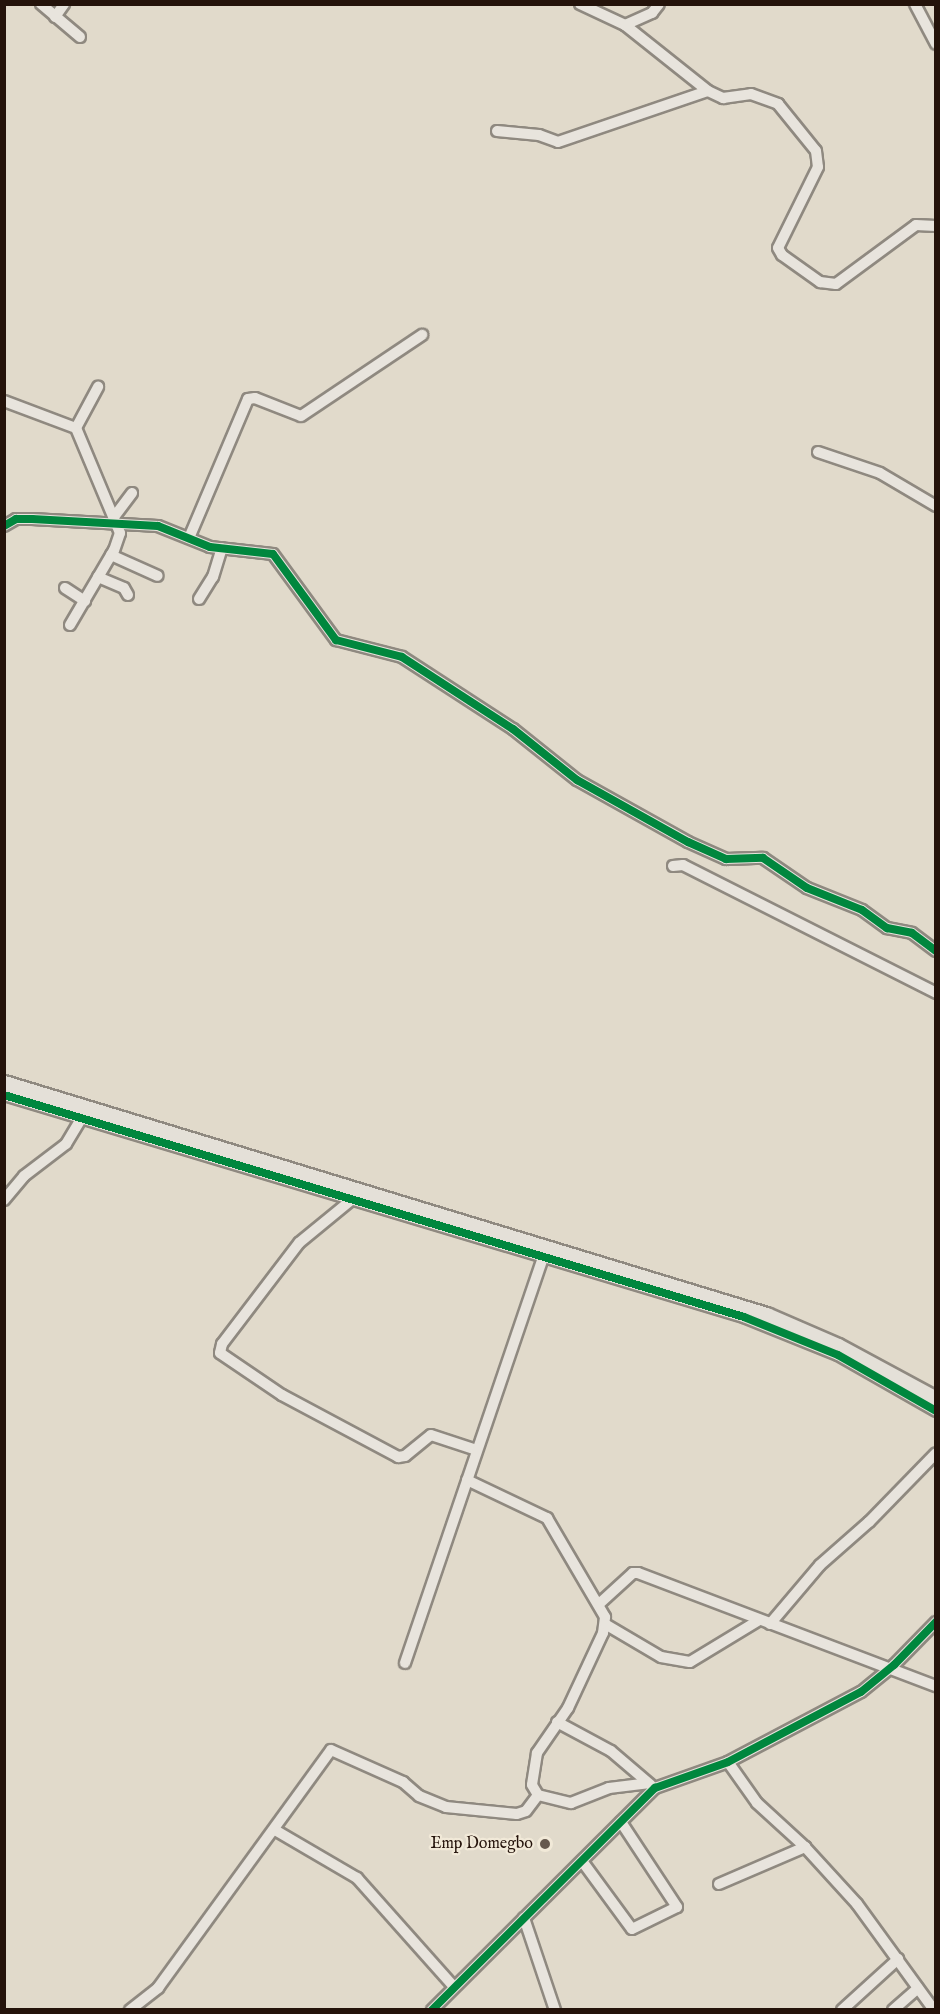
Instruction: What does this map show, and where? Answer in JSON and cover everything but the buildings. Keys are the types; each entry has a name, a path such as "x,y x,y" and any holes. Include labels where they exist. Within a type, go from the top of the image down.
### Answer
{"highway":[{"path":"4,1083 356,1196 791,1325 864,1359 936,1400"}],"street":[{"path":"41,4 80,37"},
{"path":"56,17 64,4"},
{"path":"580,4 625,25 708,91 723,98 751,94 778,104 816,151 818,167 778,248 782,255 820,282 836,284 916,225 936,226"},
{"path":"625,25 652,13 659,4"},
{"path":"915,4 936,44"},
{"path":"497,131 539,135 558,142 708,91"},
{"path":"189,538 249,399 255,398 301,416 422,335"},
{"path":"76,428 98,387"},
{"path":"4,401 76,428 120,532 111,555 70,625"},
{"path":"818,452 880,472 936,506"},
{"path":"115,519 132,493"},
{"path":"4,526 16,519 87,525 115,519 131,526 158,526 222,548 273,554 336,640 402,657 513,729 577,780 668,831 726,859 763,858 807,888 862,910 887,928 912,933 936,951"},
{"path":"199,599 213,577 222,548"},
{"path":"111,555 159,576"},
{"path":"98,577 124,588 128,595"},
{"path":"65,588 85,601"},
{"path":"673,866 683,865 936,993"},
{"path":"4,1095 80,1121 356,1196"},
{"path":"4,1200 24,1176 66,1144 80,1121"},
{"path":"356,1196 299,1243 222,1344 220,1353 282,1395 398,1457 405,1456 431,1435 477,1450"},
{"path":"405,1663 545,1252 789,1333 838,1355 936,1411"},
{"path":"467,1480 547,1518 598,1604 605,1624 662,1657 690,1662 765,1622 820,1565 869,1522 936,1453"},
{"path":"598,1604 633,1573 638,1573 936,1686"},
{"path":"538,1795 571,1803 609,1788 652,1786 728,1762 861,1692 889,1669 936,1622"},
{"path":"538,1795 531,1776 537,1754 568,1708 605,1624"},
{"path":"557,1722 611,1751 652,1786"},
{"path":"130,2010 158,1988 331,1750 403,1782 419,1796 446,1807 517,1814 526,1810 538,1795"},
{"path":"728,1762 757,1803 805,1847 857,1904 934,2010"},
{"path":"432,2010 621,1822 652,1786"},
{"path":"582,1861 632,1929 677,1907 621,1822"},
{"path":"275,1830 357,1878 454,1987"},
{"path":"719,1884 805,1847"},
{"path":"524,1918 555,2010"},
{"path":"842,2010 898,1959"},
{"path":"893,2010 918,1988"}],"cycle path":[{"path":"4,526 16,519 158,526 210,547 273,554 336,640 402,657 513,729 577,780 688,842 726,859 763,858 807,888 862,910 887,928 912,933 936,951"},
{"path":"4,1095 744,1317 838,1355 936,1411"},
{"path":"432,2010 655,1788 728,1762 861,1692 894,1665 936,1622"}],"place":[{"name":"Emp Domegbo","path":"545,1844"}]}
